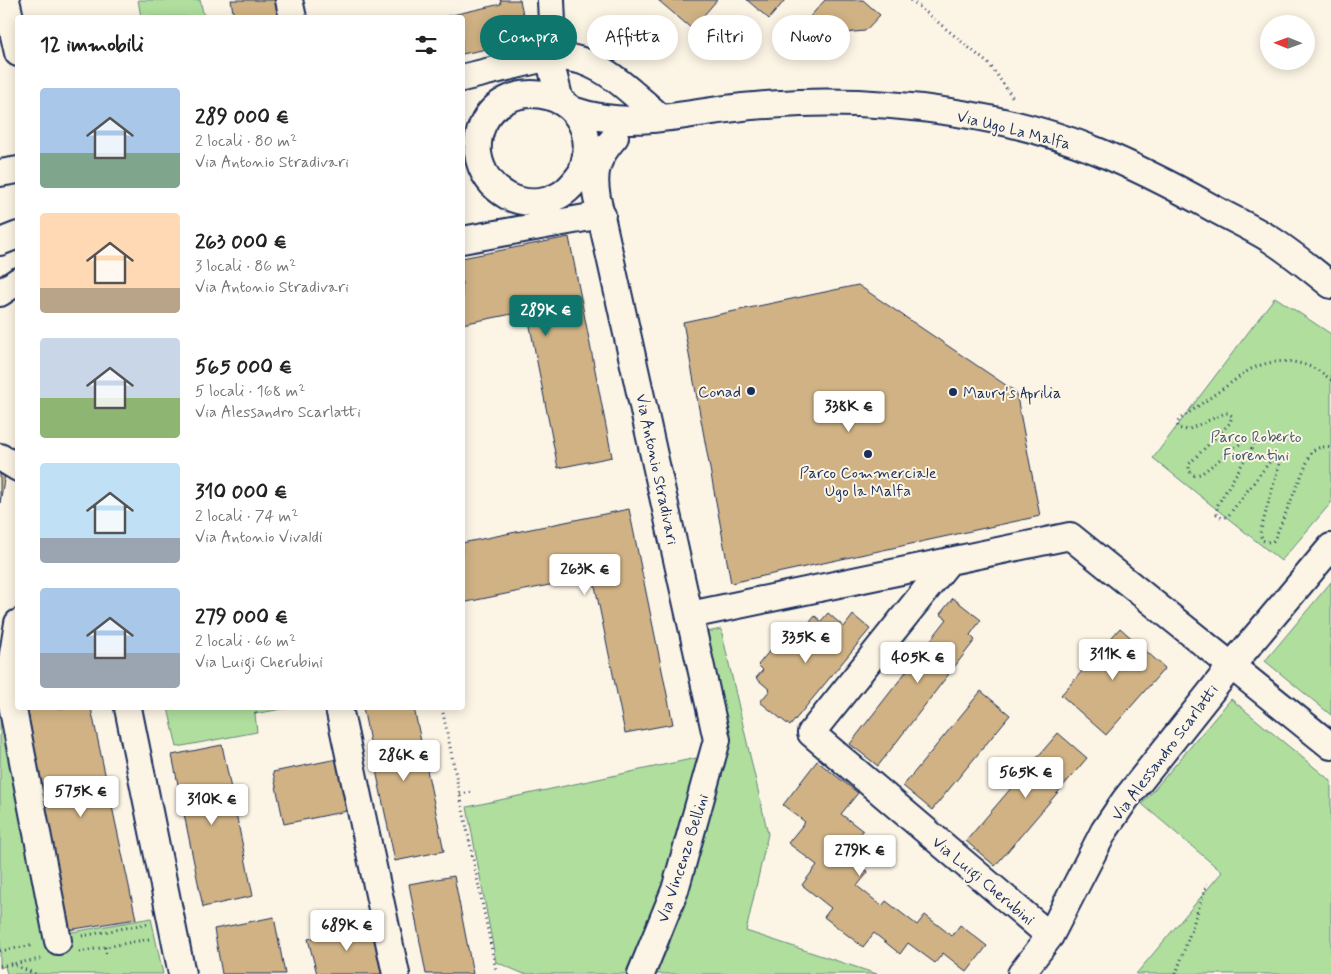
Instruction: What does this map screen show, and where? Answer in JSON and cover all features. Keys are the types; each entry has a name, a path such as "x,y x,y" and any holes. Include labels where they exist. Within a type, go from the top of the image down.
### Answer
{"street":[{"path":"6,0 15,40"},
{"path":"289,0 292,15"},
{"path":"551,0 552,15"},
{"path":"577,59 601,69 652,119"},
{"path":"465,77 537,60"},
{"path":"465,239 599,207 578,176 587,152 586,137 581,122 566,105 550,60"},
{"name":"Via Ugo La Malfa","path":"652,119 615,137 598,150 561,195 545,202 528,203 510,198 473,177 479,161 477,146 471,133 498,104 513,96 529,93 545,94 588,115 605,118 652,119 744,107 800,103 860,104 974,115 1037,131 1096,151 1165,182 1274,241 1331,285"},
{"name":"Via Antonio Stradivari","path":"615,137 604,148 599,158 594,181 717,740"},
{"path":"0,173 15,170"},
{"path":"0,242 15,236"},
{"path":"0,293 15,283"},
{"path":"0,457 15,466"},
{"path":"690,615 1070,536 1331,746"},
{"name":"Via Alessandro Scarlatti","path":"1021,974 1050,936 1114,815 1232,665 1331,547"},
{"name":"Via Luigi Cherubini","path":"949,561 811,733 1050,936"},
{"path":"15,641 8,684 58,940"},
{"path":"128,710 182,974"},
{"path":"339,710 396,974"},
{"name":"Via Vincenzo Bellini","path":"641,974 675,890 717,740"}],"path":[{"path":"911,0 990,65 1037,131"},
{"path":"1331,380 1316,369 1304,364 1288,361 1260,365 1249,370 1177,423 1178,428 1184,431 1228,413 1232,416 1230,423 1189,464 1189,470 1194,475 1201,474 1248,438 1254,441 1253,446 1217,506 1217,514 1222,518 1228,516 1271,460 1278,460 1280,464 1260,533 1262,540 1267,542 1273,541 1275,538 1311,453 1314,449 1331,448"},
{"path":"255,710 257,717"},
{"path":"442,710 496,970"},
{"path":"460,794 473,792"},
{"path":"1176,974 1207,884"},
{"path":"105,947 106,956"},
{"path":"11,964 36,974"}],"green space":[{"path":"138,0 200,0 204,15 141,15"},
{"name":"Parco Roberto Fiorentini","path":"1275,297 1331,334 1331,503 1281,561 1153,458"},
{"path":"1331,582 1331,715 1265,661"},
{"path":"721,629 768,834 746,931 877,974 656,974 670,942 677,903 728,748 703,633"},
{"path":"0,692 50,936 151,918 163,974 7,974 5,966 0,968"},
{"path":"1231,699 1331,781 1331,974 1136,974 1222,872 1142,804"},
{"path":"168,710 276,710 255,714 257,732 177,747"},
{"path":"696,758 697,775 659,893 625,974 524,974 496,962 467,807"}],"building":[{"path":"231,0 276,0 279,15 234,15"},
{"path":"500,0 520,0 523,15 480,15 480,50 465,53 465,15 452,15 501,4"},
{"path":"658,0 717,0 704,15 688,15 688,26 678,15"},
{"path":"747,0 785,0 769,19"},
{"path":"825,0 863,0 880,15 865,31 850,32 850,15 811,15"},
{"path":"569,237 612,457 558,468 527,311 465,323 465,257"},
{"name":"Parco Commerciale Ugo la Malfa","path":"858,285 1016,392 1040,516 731,583 683,322"},
{"path":"0,473 5,474 0,503"},
{"path":"629,509 673,724 625,733 593,576 465,602 465,542"},
{"path":"953,598 981,620 970,635 975,640 878,766 850,744 947,619 940,614"},
{"path":"828,613 844,627 853,615 870,629 790,726 760,702 770,690 756,678 763,670 758,665 785,632 795,640 815,616 821,621"},
{"path":"1120,628 1165,668 1106,735 1061,695"},
{"path":"981,691 1010,715 932,810 903,786"},
{"path":"27,710 91,710 136,919 68,930"},
{"path":"363,710 414,710 444,851 395,861"},
{"path":"1058,733 1087,758 995,866 966,841"},
{"path":"222,745 253,896 203,907 172,755"},
{"path":"337,759 347,811 284,824 273,772"},
{"path":"817,761 858,793 841,814 863,831 845,853 868,872 857,886 882,906 886,901 917,925 925,915 952,936 960,925 987,946 967,972 943,953 935,963 908,943 900,954 874,933 863,947 824,917 831,908 802,885 817,865 788,843 805,822 783,805"},
{"path":"454,876 473,974 426,974 409,884"},
{"path":"274,917 285,974 222,974 214,929"},
{"path":"372,924 383,974 317,974 308,939"}],"place":[{"name":"Conad","path":"751,391"},
{"name":"Maury's Aprilia","path":"953,392"},
{"name":"Parco Commerciale Ugo la Malfa","path":"868,454"}]}
